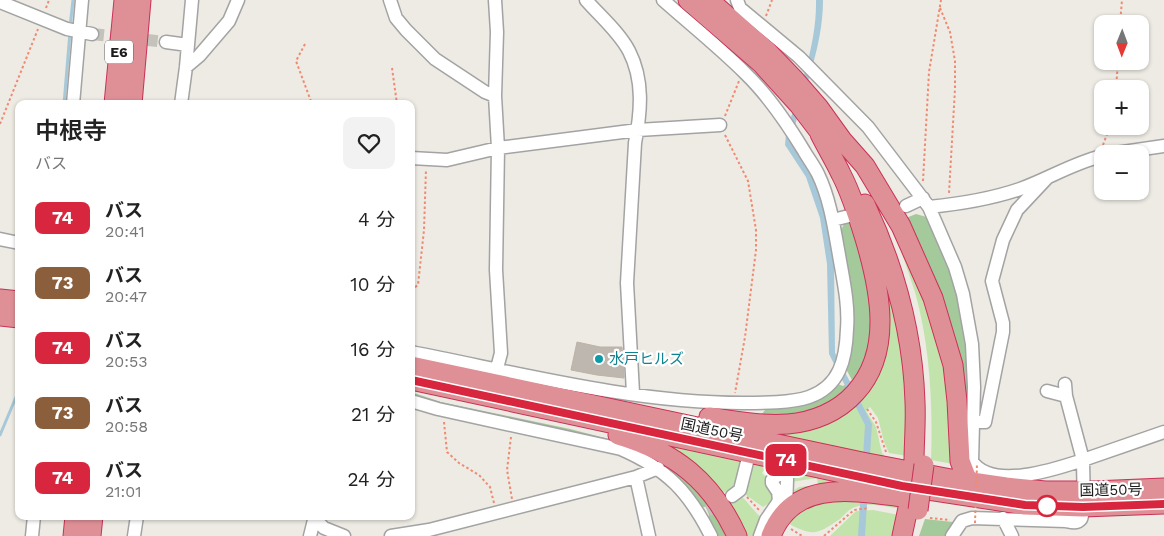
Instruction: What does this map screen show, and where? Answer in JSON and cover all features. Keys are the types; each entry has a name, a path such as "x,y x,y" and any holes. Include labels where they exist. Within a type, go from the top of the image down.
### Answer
{"highway":[{"name":"E6","path":"114,100 124,0"},
{"name":"E6","path":"132,97 143,0"},
{"path":"688,0 761,63 799,105 837,154 858,190 884,248 896,286 911,359 919,464 917,511 913,536"},
{"path":"709,0 767,51 794,78 842,140 865,166 883,194 913,251 942,325 953,366 958,408 960,461 968,482"},
{"path":"584,402 738,422 788,424 811,420 834,411 861,387 878,349 880,318 878,295 861,226 841,174 820,134"},
{"path":"842,140 881,216 902,272 908,295 918,341 924,384 926,425 919,464"},
{"path":"0,299 15,301"},
{"path":"0,316 15,318"},
{"name":"国道50号","path":"415,366 495,376 584,402 862,462 968,482 1083,499 1164,504"},
{"name":"国道50号","path":"415,381 902,486 1025,505 1164,488"},
{"path":"446,388 490,405 592,427 640,442 658,451 682,465 704,483 722,507 737,536"},
{"path":"771,536 780,517 786,510 810,496 820,493 844,492 973,505 1025,505"},
{"path":"902,536 917,511"},
{"path":"73,536 75,520"},
{"path":"91,536 93,520"}],"street":[{"path":"74,100 86,33 82,0"},
{"path":"182,100 192,0"},
{"path":"186,67 199,56 229,21 238,0"},
{"path":"390,0 396,18 434,59 485,92 495,96"},
{"path":"495,0 497,32 495,96 498,148 496,270 501,353 495,376"},
{"path":"586,0 622,41 634,63 640,96 638,130 635,143 627,283 633,394"},
{"path":"415,353 495,376 570,384 686,401 760,403 809,397 826,388 838,375 844,360 848,321 833,220 826,194 817,173 792,130 746,74 663,0"},
{"path":"737,0 740,8 799,57 868,127 926,203 952,260 963,294 972,344 974,387 972,460 977,469 986,473 1022,476 1040,474 1164,432"},
{"path":"0,2 41,19 86,33"},
{"path":"166,42 188,46"},
{"path":"415,158 447,160 498,148 638,130 720,125"},
{"path":"1149,148 1164,146"},
{"path":"906,206 926,203 948,205 1020,189 1094,159"},
{"path":"974,422 985,422 1003,332 1003,323 992,281 1003,240 1017,210 1047,178"},
{"path":"833,220 848,216"},
{"path":"0,240 15,242"},
{"path":"952,536 954,532 972,518 1003,518 1074,523 1081,520 1083,460 1066,390 1047,391"},
{"path":"415,401 443,410 621,449 644,459 658,468 704,513 710,536"},
{"path":"757,417 760,403"},
{"path":"736,493 748,462"},
{"path":"391,536 428,530 636,477 658,468"},
{"path":"760,536 766,520 778,504 778,495 772,480 779,474 785,476 787,480 786,510"},
{"path":"636,477 649,536"},
{"path":"1003,518 1012,536"},
{"path":"32,536 34,520"},
{"path":"134,536 136,520"},
{"path":"310,536 314,520"},
{"path":"316,520 324,528 344,536"}],"path":[{"path":"0,124 49,0"},
{"path":"762,26 772,0"},
{"path":"926,203 929,72 941,0"},
{"path":"1121,15 1122,0"},
{"path":"940,8 950,32 955,61 948,205"},
{"path":"304,44 296,60 311,100"},
{"path":"392,68 396,100"},
{"path":"733,403 745,337 756,250 756,230 748,181 720,125 729,108 739,80 746,74"},
{"path":"415,287 418,285 424,230 427,159"},
{"path":"443,410 447,452 459,464 479,475 490,487 497,512"},
{"path":"512,424 508,470 513,508"},
{"path":"917,511 968,522 977,463"},
{"path":"736,493 760,511"},
{"path":"824,536 854,510 871,508"},
{"path":"790,529 802,536"}],"green space":[{"path":"916,214 930,218 955,279 971,385 965,445 906,218"},
{"path":"856,220 874,312 869,357 845,397 801,415 760,417 767,407 838,384 843,386 852,380 846,369 849,361 851,335 840,232 844,224"},
{"path":"894,230 917,276 947,365 951,428 950,454 953,464 931,460 931,397 924,333 915,292"},
{"path":"883,264 905,360 907,456 889,453 878,418 870,407 866,411 876,427 882,453 885,456 906,460 906,463 778,436 761,430 848,408"},
{"path":"415,393 441,402 570,429 628,444 656,455 701,489 732,536 715,536 708,521 709,515 706,507 699,507 653,459 415,397"},
{"path":"644,438 744,460 739,484 721,494"},
{"path":"751,462 846,482 792,500 791,492 799,487 818,485 817,478 791,482 765,468 762,473 769,480 775,496 763,507 746,495"},
{"path":"741,496 763,519 756,536 744,536 726,502"},
{"path":"836,498 901,504 901,509 872,505 855,507 832,525 814,532 802,530 785,522 806,506"},
{"path":"873,510 899,515 896,536 830,536 856,511"},
{"path":"925,519 953,522 948,536 919,536"}],"water":[{"path":"816,0 823,0 816,55 791,143 812,175 827,216 834,264 835,353 872,424 865,536 858,536 865,425 829,354 827,264 820,218 806,177 785,145 786,134 814,34"}],"building":[{"name":"水戸ヒルズ","path":"577,342 600,347 622,347 624,378 571,370"}],"waterway":[{"path":"70,27 73,0"},
{"path":"64,100 70,32"},
{"path":"0,435 15,399"}],"tunnel":[{"path":"92,34 166,42"},
{"path":"708,511 725,500"}],"bus line":[{"name":"74","path":"415,381 902,486 1025,505 1083,507 1164,504"}],"place":[{"name":"水戸ヒルズ","path":"599,359"}]}
